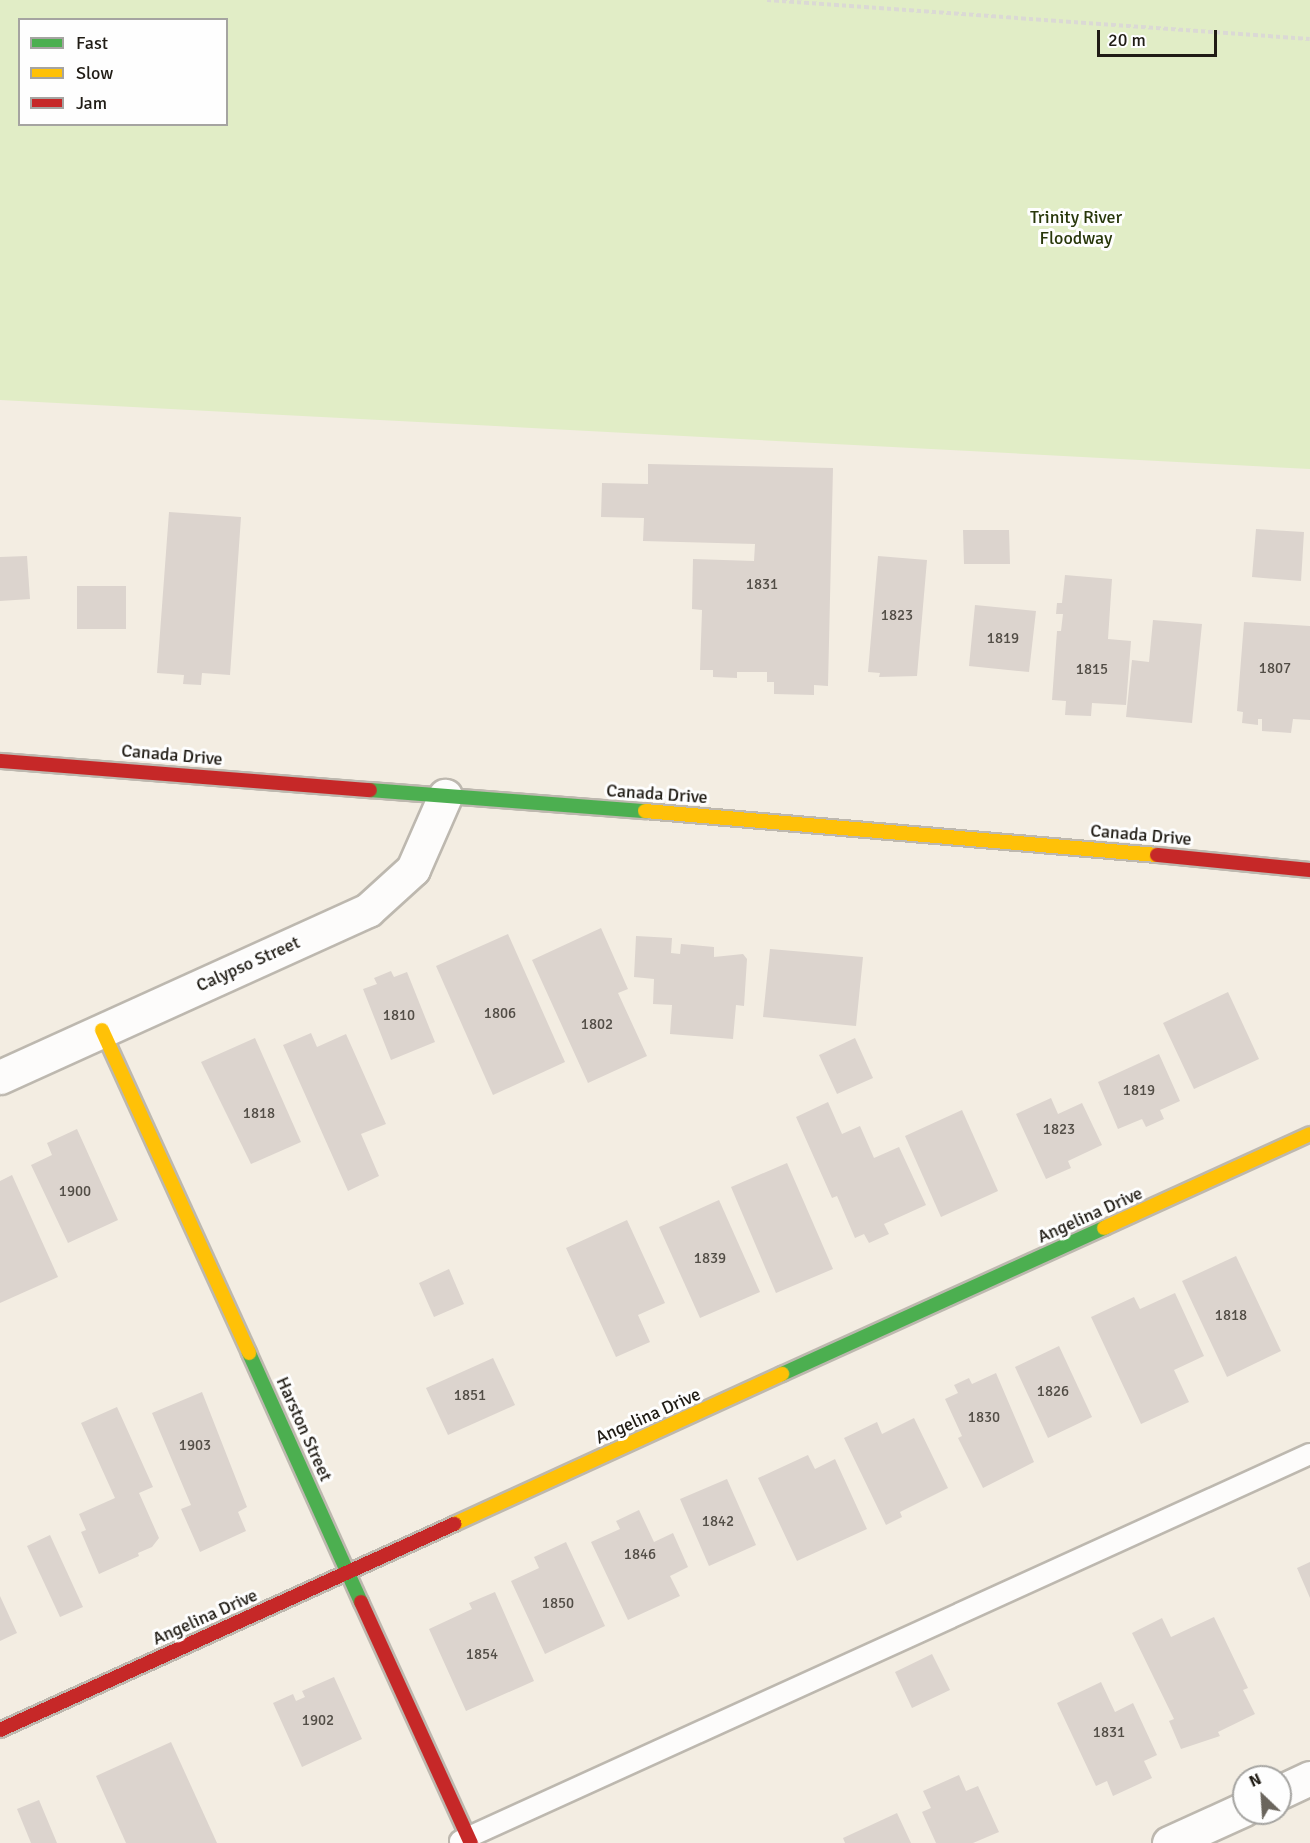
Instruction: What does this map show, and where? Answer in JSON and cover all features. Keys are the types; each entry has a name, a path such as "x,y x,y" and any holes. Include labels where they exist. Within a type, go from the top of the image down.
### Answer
{"street":[{"name":"Canada Drive","path":"0,761 945,834 1310,870"},
{"name":"Calypso Street","path":"0,1077 368,910 413,869 445,796"},
{"name":"Harston Street","path":"102,1030 349,1571 465,1841"},
{"name":"Angelina Drive","path":"0,1730 1310,1134"},
{"path":"1292,1786 1310,1778"},
{"path":"1169,1843 1232,1814"}],"lane":[{"path":"465,1841 1310,1454"}],"path":[{"path":"767,0 1310,39"}],"green space":[{"name":"Trinity River Floodway","path":"0,0 1310,0 1310,469 0,400"}],"building":[{"path":"648,464 833,468 828,686 814,685 814,695 774,694 774,682 767,682 767,672 737,672 737,678 713,677 713,670 700,670 702,610 692,609 693,559 754,561 755,544 643,541 644,518 601,517 602,483 648,484"},
{"path":"169,512 241,517 230,675 202,673 201,685 183,684 184,675 157,673"},
{"path":"1256,529 1304,532 1301,581 1252,577"},
{"path":"963,530 1009,530 1010,564 964,564"},
{"path":"27,556 30,599 0,601 0,557"},
{"path":"878,556 927,560 917,676 879,677 880,673 868,672"},
{"path":"1065,575 1112,579 1108,639 1131,641 1126,705 1092,703 1091,716 1065,715 1066,701 1052,700 1057,631 1061,631 1063,614 1056,614 1057,603 1062,603"},
{"path":"77,586 126,586 126,629 77,629"},
{"path":"975,605 1036,611 1029,672 969,666"},
{"path":"1153,620 1202,624 1192,723 1126,717 1132,660 1149,662"},
{"path":"1244,622 1310,626 1310,720 1293,719 1291,733 1262,731 1262,719 1258,719 1258,725 1242,723 1243,712 1237,711"},
{"path":"601,928 628,989 618,993 647,1056 588,1083 532,960"},
{"path":"508,934 565,1062 493,1095 436,966"},
{"path":"636,936 672,938 671,953 680,954 681,944 714,947 714,957 743,954 747,959 744,1006 736,1005 733,1039 670,1034 672,1005 653,1004 654,979 634,977"},
{"path":"770,949 863,957 856,1026 763,1017"},
{"path":"391,971 394,977 407,972 435,1042 391,1060 363,989 377,984 374,978"},
{"path":"1228,992 1259,1059 1194,1089 1163,1023"},
{"path":"311,1033 317,1047 346,1034 386,1124 361,1134 379,1176 348,1191 283,1045"},
{"path":"255,1038 301,1142 251,1164 201,1062"},
{"path":"855,1038 873,1078 837,1094 819,1055"},
{"path":"1159,1054 1180,1101 1160,1110 1164,1119 1146,1127 1142,1119 1118,1129 1098,1082"},
{"path":"1051,1098 1058,1114 1082,1103 1102,1145 1068,1161 1071,1168 1046,1179 1016,1114"},
{"path":"828,1102 842,1134 860,1126 874,1158 899,1147 926,1205 884,1224 889,1234 869,1243 864,1234 855,1238 837,1196 832,1198 796,1117"},
{"path":"962,1110 998,1191 941,1217 905,1136"},
{"path":"77,1129 118,1220 68,1243 31,1165 52,1155 47,1143"},
{"path":"787,1163 833,1269 776,1293 731,1187"},
{"path":"12,1175 58,1277 0,1303 0,1181"},
{"path":"719,1200 760,1292 700,1318 659,1227"},
{"path":"627,1220 665,1303 638,1315 650,1342 616,1357 566,1248"},
{"path":"1236,1256 1281,1351 1227,1377 1182,1281"},
{"path":"449,1269 464,1304 434,1317 419,1283"},
{"path":"1175,1293 1204,1356 1174,1370 1189,1402 1141,1424 1091,1317 1134,1297 1140,1309"},
{"path":"1059,1346 1092,1417 1048,1438 1015,1367"},
{"path":"493,1358 515,1405 448,1435 426,1388"},
{"path":"996,1373 1034,1462 983,1488 958,1438 962,1436 945,1399 958,1393 954,1385 969,1378 972,1384"},
{"path":"202,1392 247,1507 238,1512 246,1531 200,1552 181,1509 191,1505 152,1413"},
{"path":"117,1407 153,1487 139,1493 159,1538 152,1547 138,1553 139,1556 99,1574 81,1532 86,1530 79,1514 115,1498 81,1423"},
{"path":"914,1418 948,1488 900,1512 902,1517 886,1525 844,1438 877,1422 882,1434"},
{"path":"808,1455 815,1469 835,1459 867,1529 797,1561 758,1478"},
{"path":"727,1479 756,1545 709,1566 680,1499"},
{"path":"639,1510 654,1542 673,1533 688,1567 670,1576 680,1596 628,1620 591,1542 620,1529 616,1521"},
{"path":"50,1535 83,1607 60,1617 27,1546"},
{"path":"566,1542 605,1626 545,1654 511,1581 539,1568 534,1557"},
{"path":"1310,1562 1310,1598 1297,1568"},
{"path":"495,1592 534,1681 466,1711 429,1629 472,1609 469,1603"},
{"path":"0,1596 17,1633 0,1641"},
{"path":"1214,1617 1248,1688 1243,1690 1255,1714 1218,1732 1220,1736 1181,1749 1169,1721 1174,1719 1132,1633 1162,1618 1171,1637"},
{"path":"932,1654 950,1690 912,1708 895,1672"},
{"path":"334,1677 362,1739 302,1767 273,1703 293,1694 296,1701 305,1697 302,1691"},
{"path":"1101,1682 1115,1712 1133,1703 1157,1755 1144,1761 1152,1778 1113,1796 1107,1781 1096,1786 1057,1703"},
{"path":"171,1742 217,1843 126,1843 96,1776"},
{"path":"959,1775 966,1791 978,1786 999,1832 973,1843 936,1843 922,1812 931,1808 923,1791"},
{"path":"39,1800 57,1843 31,1843 17,1809"},
{"path":"897,1813 911,1843 845,1843 843,1838"}],"traffic: fast":[{"path":"370,790 645,811"},
{"path":"782,1374 1104,1228"},
{"path":"249,1353 361,1602"}],"traffic: slow":[{"path":"645,811 1157,855"},
{"path":"102,1030 249,1353"},
{"path":"1104,1228 1310,1134"},
{"path":"454,1524 782,1374"}],"traffic: jam":[{"path":"0,761 370,790"},
{"path":"1157,855 1310,870"},
{"path":"0,1730 454,1524"},
{"path":"361,1602 471,1843"}]}
